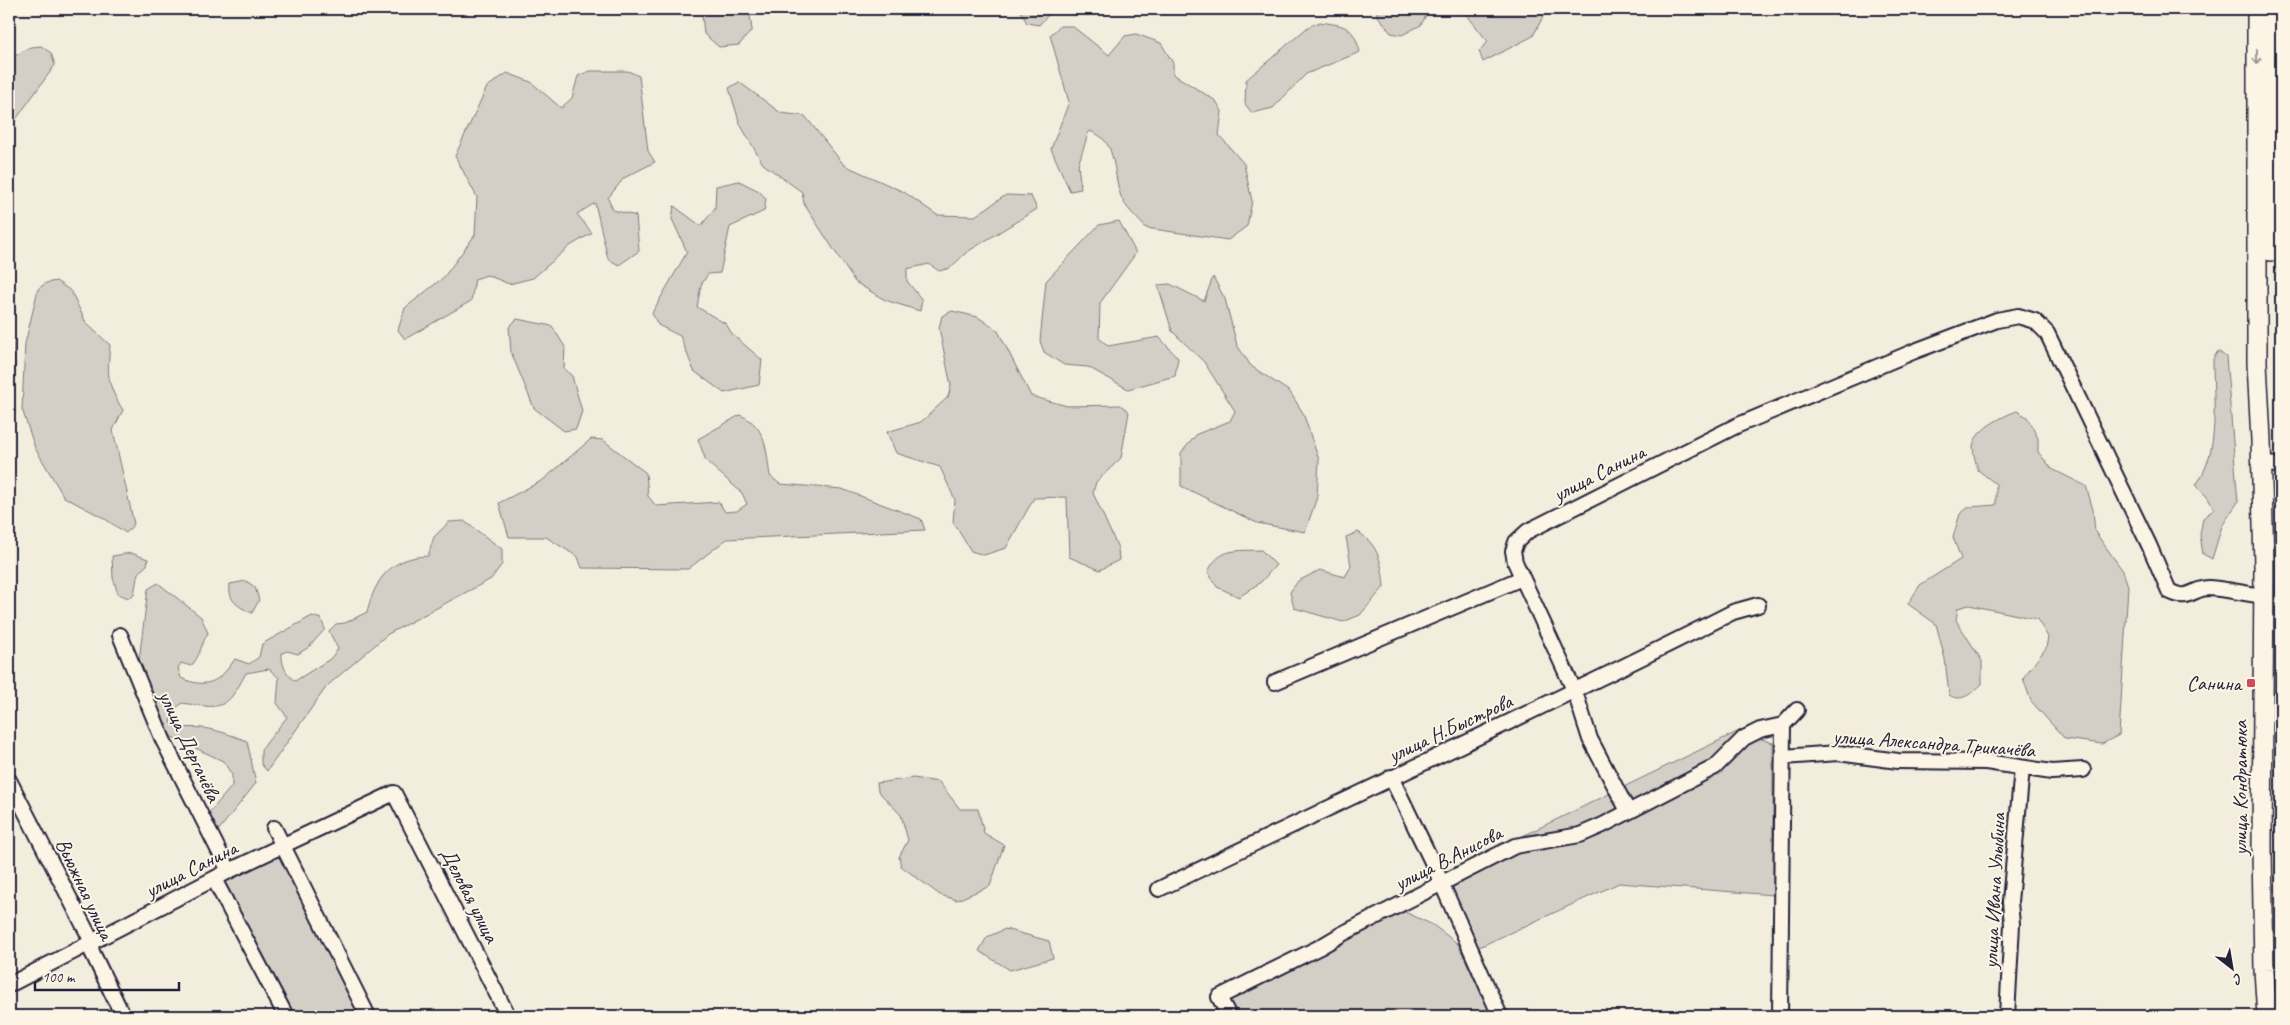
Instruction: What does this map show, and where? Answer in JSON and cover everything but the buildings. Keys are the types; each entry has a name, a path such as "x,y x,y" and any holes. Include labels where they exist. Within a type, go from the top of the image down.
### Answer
{"main road":[{"path":"2257,9 2257,363 2261,440"},
{"path":"2261,440 2268,367 2274,9"},
{"name":"улица Кондратюка","path":"2261,440 2264,596 2262,839 2264,970 2267,1016"}],"street":[{"name":"улица Санина","path":"1628,810 1590,739 1575,692 1522,578 1513,551 1521,536 1736,426 1915,351 1997,320 2018,316 2035,321 2047,333 2168,591 2176,595 2187,596 2206,588 2264,596"},
{"path":"2261,464 2281,465"},
{"path":"1275,682 1522,578"},
{"name":"улица Н.Быстрова","path":"1159,889 1391,777 1575,692 1733,612 1758,605"},
{"name":"улица Дергачёва","path":"120,635 163,740 229,871"},
{"path":"1780,1016 1783,725 1797,710"},
{"name":"улица В.Анисова","path":"1229,1016 1220,997 1515,846 1580,835 1715,767 1744,738 1760,730 1783,725"},
{"name":"улица Александра Трикачёва","path":"1783,757 1838,753 1898,761 1986,762 2052,772 2083,770"},
{"name":"улица Ивана Улыбина","path":"2007,1016 2012,924 2010,902 2022,768"},
{"path":"1391,777 1500,1016"},
{"name":"Вьюжная улица","path":"9,780 90,936 90,943 123,1016"},
{"name":"улица Санина","path":"9,985 229,871 394,793"},
{"name":"Деловая улица","path":"394,793 508,1016"},
{"path":"274,828 368,1016"},
{"path":"214,879 286,1016"}],"shaded area":[{"path":"707,9 749,9 752,30 739,45 719,47 704,34 702,14"},
{"path":"1019,9 1048,9 1050,13 1039,25 1027,23"},
{"path":"1377,9 1424,9 1426,15 1421,25 1402,35 1391,33 1377,15"},
{"path":"1452,9 1547,9 1533,36 1483,62 1479,51 1488,42 1467,15"},
{"path":"1320,22 1347,28 1354,36 1360,52 1306,74 1273,108 1252,113 1245,104 1246,80 1308,27"},
{"path":"1060,26 1072,26 1109,55 1125,36 1136,34 1161,43 1173,63 1173,74 1216,101 1222,111 1219,135 1244,164 1252,201 1247,226 1228,240 1146,228 1123,201 1119,191 1113,160 1106,142 1099,135 1089,131 1078,165 1081,189 1070,191 1051,149 1069,102 1050,35"},
{"path":"41,46 51,53 55,65 9,129 9,59 31,47"},
{"path":"590,71 628,71 639,76 648,151 655,162 624,178 608,198 613,210 636,216 639,251 619,265 608,259 595,203 577,214 592,233 570,246 533,278 509,284 487,275 475,279 471,301 405,339 398,330 405,308 444,277 475,235 477,197 455,156 487,87 507,73 531,82 561,108 572,98 578,76"},
{"path":"739,82 781,113 805,116 844,165 904,192 937,215 975,216 1006,195 1031,196 1037,209 967,252 950,268 939,271 929,264 907,269 907,281 922,300 920,311 885,300 855,282 804,204 802,192 763,164 740,124 729,88"},
{"path":"739,181 759,191 766,199 764,211 730,227 720,273 708,274 701,285 697,307 726,324 732,334 762,360 759,385 724,393 694,371 680,336 658,325 652,313 687,252 672,219 674,206 701,226 715,208 716,186"},
{"path":"1119,221 1136,253 1100,303 1099,338 1108,346 1159,337 1178,358 1175,376 1128,389 1088,367 1064,365 1044,352 1040,341 1046,281 1099,225"},
{"path":"1213,277 1225,299 1237,345 1251,366 1290,392 1303,413 1319,460 1317,497 1305,532 1257,523 1181,486 1181,453 1197,434 1230,421 1235,411 1204,362 1172,331 1158,285 1170,284 1204,301"},
{"path":"56,281 71,291 86,323 110,345 109,379 114,394 123,410 113,430 134,524 126,533 102,517 64,497 35,448 22,409 25,344 38,289 46,283"},
{"path":"952,311 978,317 998,331 1031,396 1067,406 1121,405 1129,412 1121,458 1096,482 1093,493 1118,548 1119,560 1100,570 1069,557 1067,497 1034,498 1006,548 984,555 971,551 953,522 955,500 940,467 896,453 887,432 921,422 948,397 951,386 939,328 942,316"},
{"path":"517,319 552,326 565,347 564,369 572,376 582,411 576,429 564,431 534,408 511,352 509,327"},
{"path":"9,327 12,331 15,367 9,405"},
{"path":"2218,351 2226,357 2238,502 2222,526 2212,559 2203,554 2200,535 2203,518 2214,509 2208,498 2196,485 2204,471 2212,441 2214,425 2213,359"},
{"path":"2017,411 2027,417 2038,438 2038,452 2052,469 2086,486 2093,510 2095,532 2123,571 2128,586 2119,735 2102,744 2065,739 2031,701 2023,678 2046,648 2048,637 2037,619 1969,605 1958,608 1956,620 1982,661 1982,684 1967,696 1958,698 1949,695 1945,659 1936,624 1908,604 1920,585 1961,559 1953,537 1960,514 1969,507 1996,505 1996,484 1978,470 1973,447 1978,435 1990,424"},
{"path":"740,415 756,426 764,440 770,476 780,484 842,489 921,519 925,530 727,539 688,569 582,568 578,557 546,537 509,537 499,503 543,480 591,439 603,440 646,473 648,496 656,506 719,502 725,512 737,511 747,504 742,493 706,461 698,439"},
{"path":"464,521 502,549 502,564 491,579 388,634 327,686 267,771 261,764 261,750 287,717 277,703 279,678 269,669 246,673 233,695 222,704 206,706 182,703 174,710 170,722 177,729 204,728 247,741 256,783 214,836 209,827 209,813 232,786 232,775 223,761 172,737 163,724 138,668 148,589 158,583 201,617 208,633 204,642 191,666 181,663 178,668 181,678 190,682 206,683 218,678 235,659 249,664 259,657 262,644 312,616 321,619 325,629 309,647 298,654 287,651 282,653 282,661 285,668 289,676 295,681 330,659 338,649 329,631 336,624 345,623 367,612 375,589 387,572 395,565 404,561 415,557 428,556 434,537 449,522"},
{"path":"1358,532 1375,549 1382,571 1384,587 1360,615 1343,622 1294,608 1290,592 1298,581 1320,570 1345,577 1351,566 1346,537"},
{"path":"1261,550 1276,565 1261,582 1239,597 1217,587 1208,572 1218,558 1230,552"},
{"path":"131,553 148,559 147,565 138,573 134,594 129,598 118,594 113,578 112,556"},
{"path":"246,581 255,587 259,600 252,613 238,605 230,595 230,584"},
{"path":"1739,731 1773,743 1773,895 1619,883 1477,948 1450,889 1455,879 1508,843"},
{"path":"913,778 939,782 960,809 978,809 984,833 1004,845 990,886 957,900 940,895 901,866 899,857 908,840 901,815 878,791 877,783"},
{"path":"270,855 283,855 362,1016 290,1016 220,882"},
{"path":"1403,911 1433,925 1458,944 1492,1016 1233,1016 1228,1004 1233,995"},
{"path":"1005,929 1049,941 1053,958 1010,970 979,951 987,937"}],"place":[{"name":"Санина","path":"2251,683"}]}
